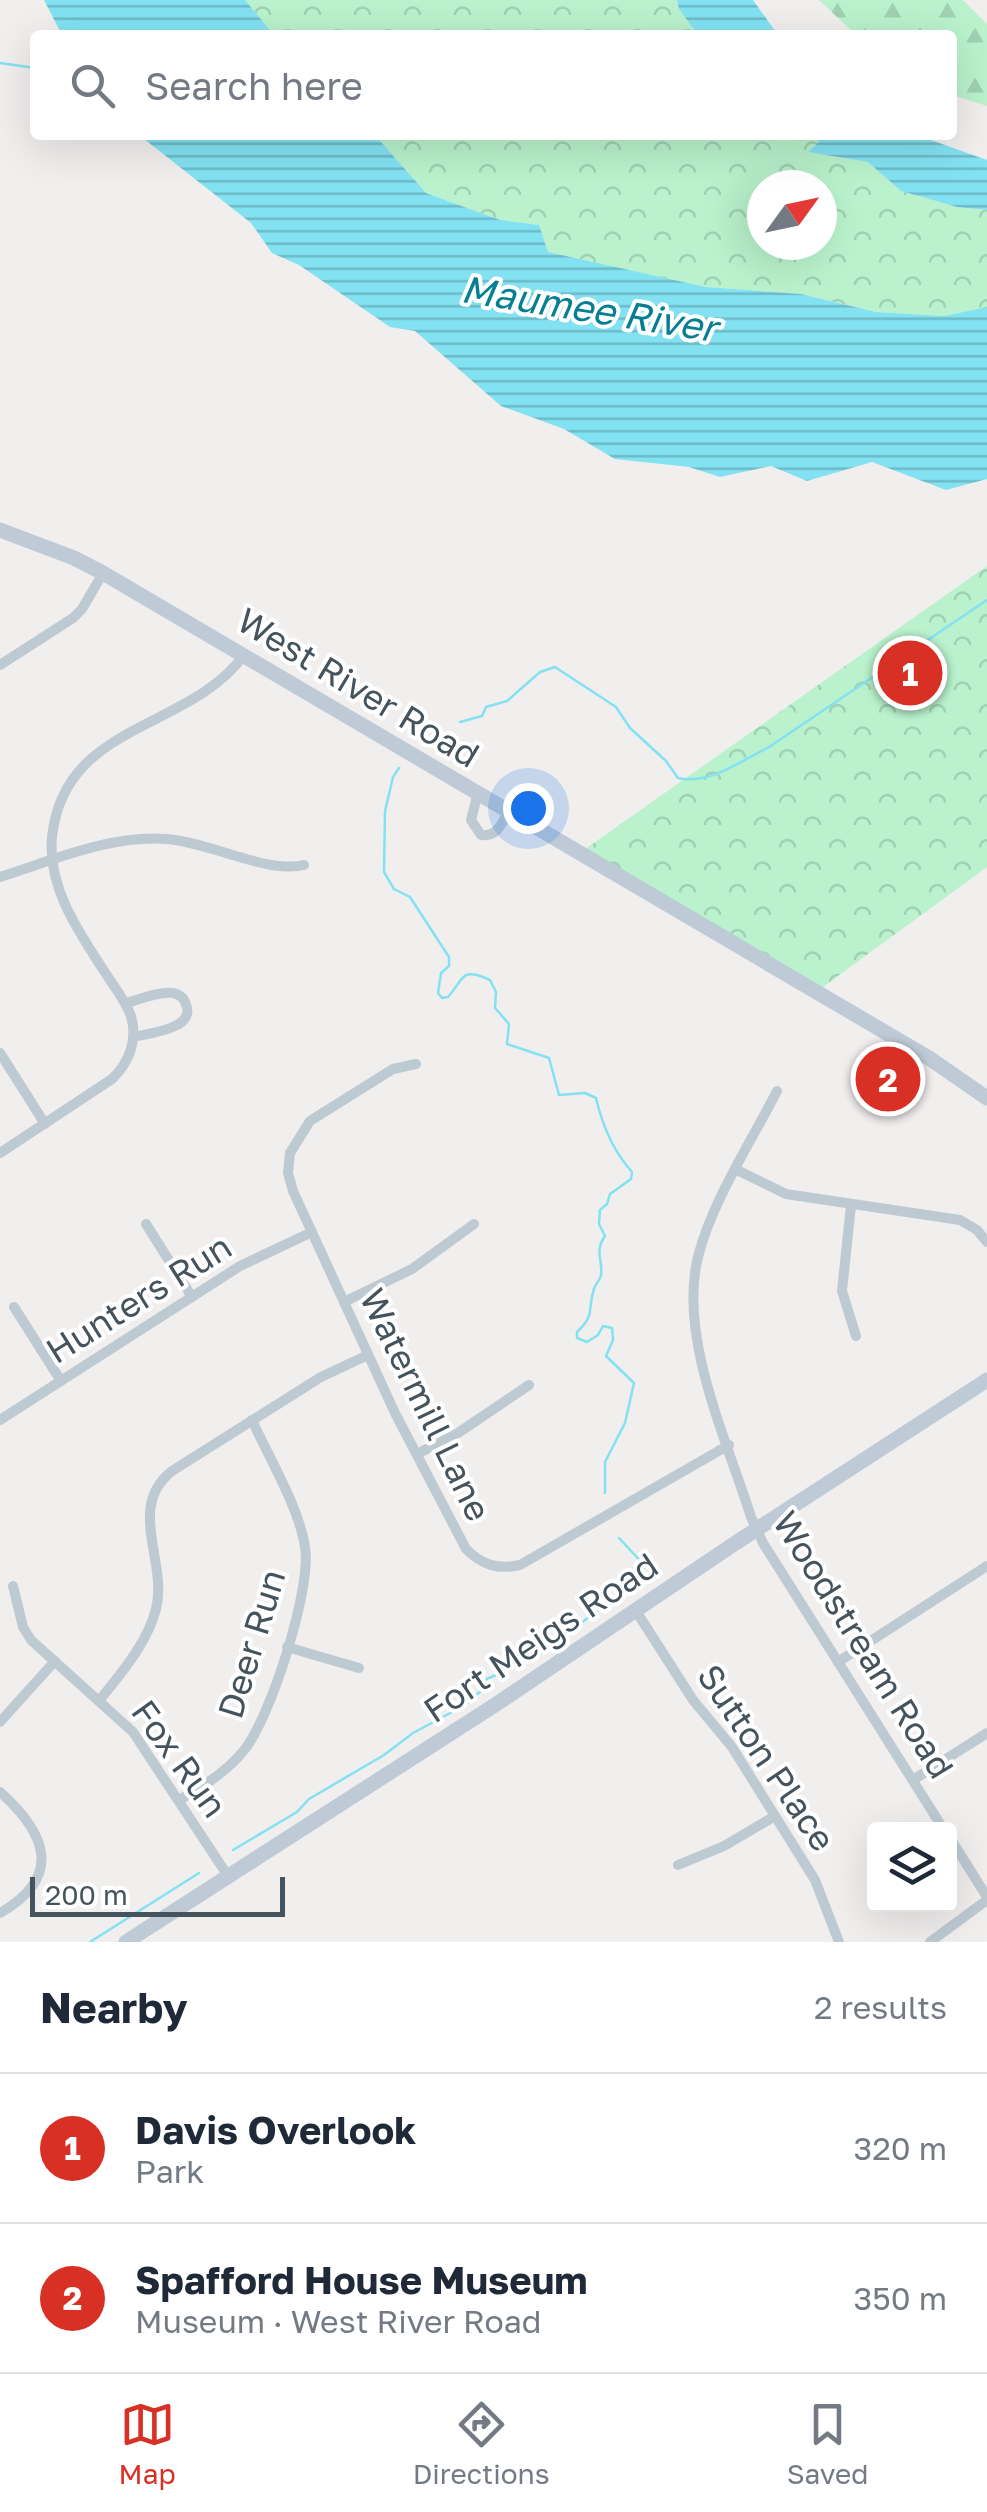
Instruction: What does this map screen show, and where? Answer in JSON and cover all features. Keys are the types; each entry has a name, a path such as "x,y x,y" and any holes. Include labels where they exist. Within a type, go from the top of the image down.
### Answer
{"main road":[{"name":"West River Road","path":"0,530 103,573 928,1058 987,1098"},
{"name":"Fort Meigs Road","path":"126,1942 987,1380"}],"street":[{"path":"0,665 73,618 103,573"},
{"path":"0,1154 117,1074 128,1057 133,1037 125,1003 67,910 52,860 58,807 88,760 124,734 215,687 244,655"},
{"path":"478,793 470,820 481,835 498,830 509,810"},
{"path":"0,876 112,842 164,839 214,847 280,867 304,865"},
{"path":"125,1003 172,993 187,1004 187,1014 180,1024 133,1037"},
{"path":"0,1053 45,1124"},
{"name":"Watermill Lane","path":"416,1064 392,1069 301,1130 290,1152 288,1173 368,1355 466,1549 481,1562 507,1568 532,1560 728,1445"},
{"name":"Woodstream Road","path":"777,1091 704,1237 692,1295 699,1353 756,1529 939,1822"},
{"path":"737,1170 786,1194 960,1220 987,1242"},
{"path":"851,1205 842,1291 856,1336"},
{"path":"146,1224 192,1296"},
{"path":"344,1302 412,1269 474,1224"},
{"name":"Hunters Run","path":"0,1420 240,1266 312,1232"},
{"path":"14,1307 61,1381"},
{"path":"99,1701 138,1649 155,1614 159,1576 149,1518 154,1492 172,1472 252,1420 321,1376 368,1355"},
{"path":"417,1454 458,1434 529,1385"},
{"name":"Deer Run","path":"178,1800 230,1766 254,1737 268,1708 306,1579 306,1552 252,1420"},
{"path":"838,1662 987,1566"},
{"name":"Fox Run","path":"13,1586 26,1634 133,1732 228,1876"},
{"name":"Sutton Place","path":"636,1611 693,1700 732,1748 815,1880 840,1942"},
{"path":"286,1647 359,1668"},
{"path":"0,1722 55,1661"},
{"path":"913,1780 987,1733"},
{"path":"0,1792 28,1822 42,1861 34,1886 0,1914"},
{"path":"678,1864 724,1846 775,1816"},
{"path":"930,1942 987,1898 957,1849"}],"green space":[{"path":"245,0 677,0 694,30 270,30"},
{"path":"819,0 963,0 987,24 987,106 957,97 957,30 851,30"},
{"path":"379,140 816,140 819,142 809,152 868,162 901,191 957,207 987,210 987,307 944,316 876,312 801,294 706,287 548,252 538,225 500,220 426,193"},
{"path":"987,566 987,867 816,992 581,852"}],"water":[{"path":"44,0 245,0 270,30 59,30"},
{"path":"677,0 753,0 774,30 694,30"},
{"name":"Maumee River","path":"145,140 379,140 426,193 500,220 539,225 548,252 706,287 801,294 876,312 944,316 987,307 987,479 946,490 872,462 807,481 771,466 720,477 689,467 615,459 564,429 501,406 415,331 390,327 299,265 272,253 251,223"},
{"path":"816,140 931,140 987,160 987,210 957,207 901,191 868,162 808,152 819,142"}],"waterway":[{"path":"0,63 30,67"},
{"path":"460,722 482,716 486,707 507,701 540,672 555,667 616,707 630,728 666,761 678,778 701,778 769,747 987,600"},
{"path":"399,768 385,811 384,872 394,889 410,897 449,957 438,993 442,998 448,997 468,974 490,980 496,992 495,1008 509,1024 507,1044 549,1058 559,1095 585,1093 596,1098 610,1137 632,1172 631,1179 610,1194 600,1210 599,1224 605,1236 599,1251 601,1275 589,1316 577,1332 577,1338 587,1342 603,1326 612,1328 613,1340 606,1356 634,1383 625,1423 605,1462 605,1493"},
{"path":"233,1850 297,1812 309,1799 384,1755 413,1733 465,1705 484,1688 487,1679 538,1656 597,1611 613,1605 636,1583 645,1566 619,1538"},
{"path":"90,1942 199,1873"}],"place":[{"name":"Davis Overlook","path":"910,673"},
{"name":"Spafford House Museum","path":"888,1079"}]}
